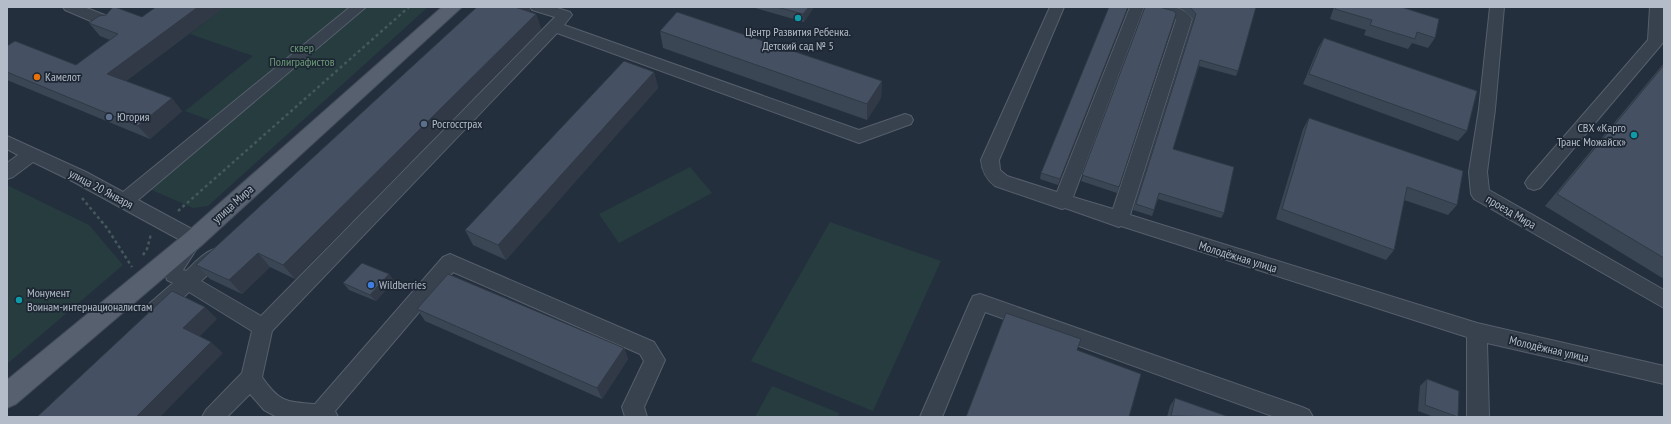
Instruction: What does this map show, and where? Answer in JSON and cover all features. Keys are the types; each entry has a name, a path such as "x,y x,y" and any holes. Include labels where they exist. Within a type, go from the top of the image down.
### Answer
{"main road":[{"name":"улица Мира","path":"7,396 194,239 453,7"}],"street":[{"path":"70,7 110,23"},
{"path":"125,201 359,7"},
{"path":"537,7 566,16 859,137 905,120"},
{"name":"Молодёжная улица","path":"1057,7 990,160 990,169 994,176 1001,181 1062,202 1478,332 1664,375"},
{"path":"1062,202 1137,7"},
{"path":"1119,220 1184,19 1183,16 1178,13 1158,7"},
{"name":"проезд Мира","path":"1497,7 1487,109 1478,172 1480,194 1664,300"},
{"path":"1534,183 1656,41 1657,7"},
{"path":"213,417 251,378 263,327 566,16"},
{"name":"улица 20 Января","path":"7,142 125,201 194,239"},
{"path":"7,172 32,154"},
{"path":"194,239 173,270 174,274 263,327"},
{"path":"146,320 228,245"},
{"path":"251,378 264,398 289,412 321,416 450,262 647,348 655,360 633,406 636,417"},
{"path":"931,417 980,302 1302,417"},
{"path":"1478,332 1478,417"}],"path":[{"path":"178,212 409,7"},
{"path":"80,196 107,228 134,273"}],"green space":[{"name":"сквер Полиграфистов","path":"225,7 428,7 208,206 193,208 152,190 154,186 225,126 185,111 253,56 190,34"},
{"path":"690,167 712,193 619,243 599,214"},
{"path":"7,185 89,225 123,265 7,364"},
{"path":"830,222 941,261 873,411 751,361"},
{"path":"772,386 839,413 838,417 755,417"}],"building":[{"path":"113,7 142,17 156,7 198,7 107,74 172,98 138,126 7,72 7,46 15,41 76,65 118,34 89,23 99,16 106,15"},
{"path":"477,7 515,7 536,14 283,265 258,253 229,280 196,265"},
{"path":"777,7 809,7 803,14"},
{"path":"1109,7 1128,7 1060,179 1041,173"},
{"path":"1145,7 1159,7 1174,11 1176,14 1119,187 1082,175"},
{"path":"1190,7 1256,7 1238,71 1200,60 1173,149 1234,167 1224,213 1159,193 1154,210 1136,204 1196,14"},
{"path":"1336,7 1401,7 1439,19 1435,38 1417,32 1415,39 1370,25 1372,20 1335,9"},
{"path":"677,12 882,81 867,104 660,31"},
{"path":"1324,38 1477,91 1467,131 1309,74"},
{"path":"624,61 654,72 498,245 465,230"},
{"name":"СВХ «Карго Транс Можайск»","path":"1664,65 1664,258 1557,194"},
{"path":"1309,118 1463,171 1457,205 1407,187 1394,250 1282,209"},
{"path":"362,263 389,274 370,295 343,283"},
{"path":"448,274 624,348 597,388 417,309"},
{"path":"172,291 205,307 183,328 211,342 136,417 37,417"},
{"path":"1006,313 1081,339 1077,350 1141,374 1129,417 966,417"},
{"path":"1427,379 1459,391 1458,417 1425,405"},
{"path":"1175,398 1229,417 1171,416"}],"place":[{"name":"Центр Развития Ребенка. Детский сад № 5","path":"798,18"},
{"name":"Камелот","path":"37,77"},
{"name":"Югория","path":"109,117"},
{"name":"Росгосстрах","path":"424,124"},
{"name":"СВХ «Карго Транс Можайск»","path":"1634,135"},
{"name":"Wildberries","path":"371,285"},
{"name":"Монумент Воинам-интернационалистам","path":"19,300"}]}
